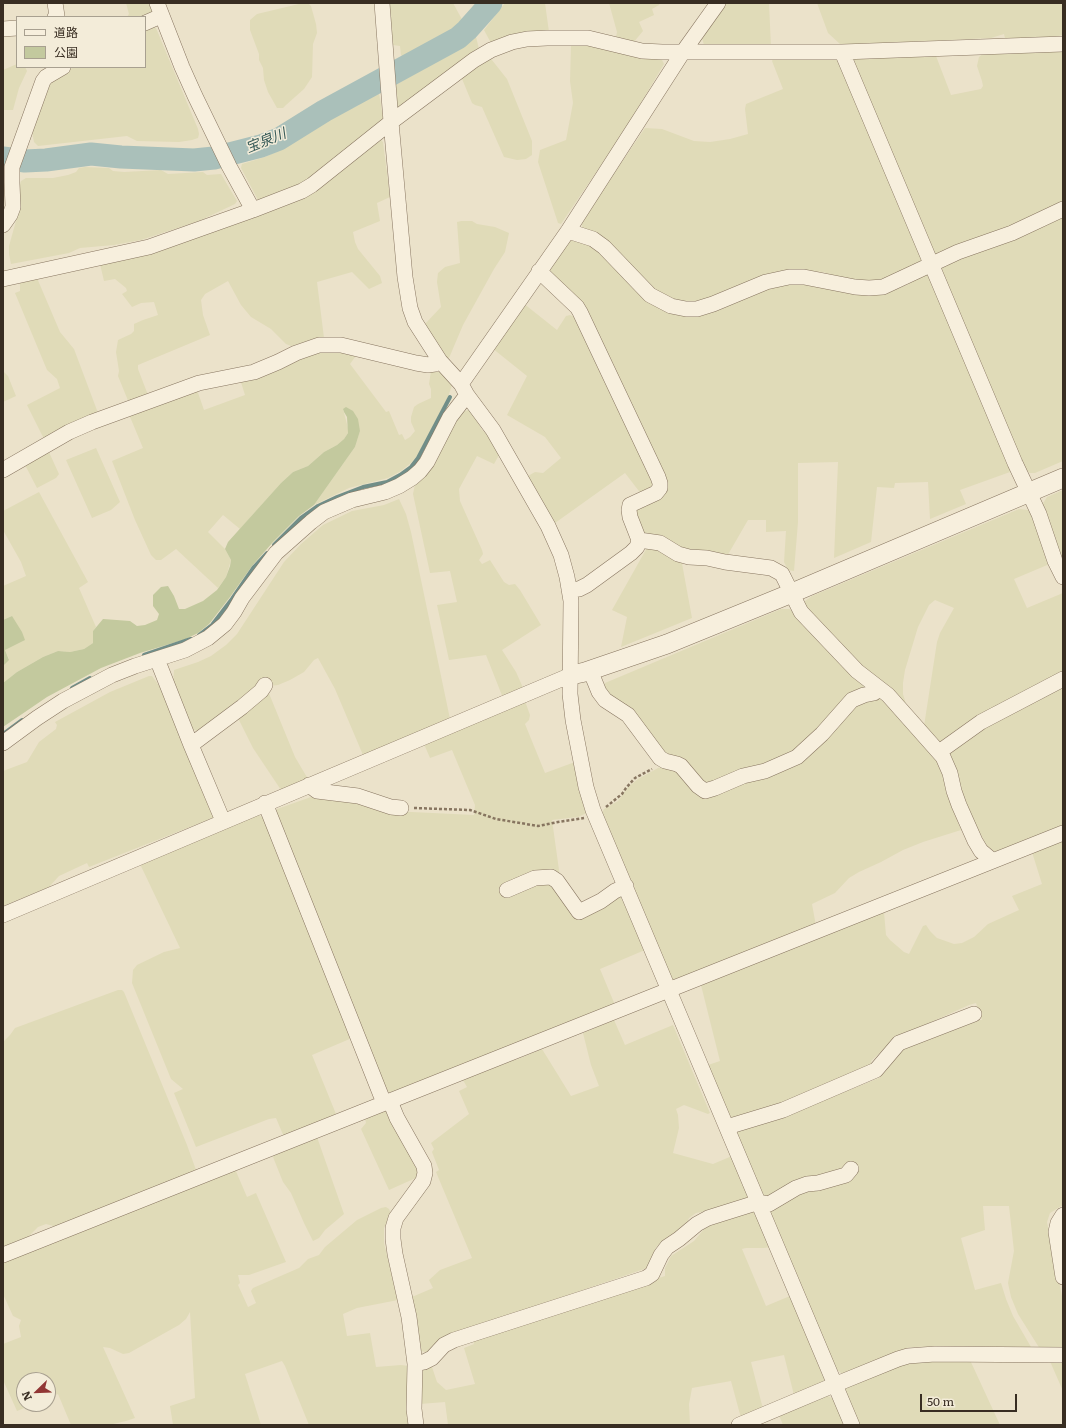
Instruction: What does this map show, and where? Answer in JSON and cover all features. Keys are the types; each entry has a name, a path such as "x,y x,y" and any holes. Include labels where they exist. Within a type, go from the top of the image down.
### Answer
{"street":[{"path":"382,3 390,122 405,277 410,308 415,322 440,361 464,390 493,430 548,526 561,555 571,601 570,694 573,720 586,787 595,814 852,1425"},
{"path":"3,743 37,718 86,688 112,675 135,666 185,650 208,638 225,624 276,553 315,518 324,512 352,500 384,492 399,486 412,478 427,462 464,390 539,271 568,231 683,52 718,3"},
{"path":"146,22 159,9 182,67 229,166 253,210"},
{"path":"3,30 16,28"},
{"path":"3,279 148,247 291,196 312,185 390,122 474,60 491,50 512,42 527,39 588,38 642,51 683,52 842,52 1063,44"},
{"path":"842,52 1015,463 1039,514 1055,561 1063,577"},
{"path":"3,225 10,215 13,207 12,184 15,160 43,82 46,78 62,68"},
{"path":"568,231 593,239 604,247 650,295 670,306 686,309 698,308 713,304 766,282 777,279 804,277 854,287 883,287 958,252 1012,233 1063,209"},
{"path":"539,271 577,307 580,312 658,477 660,488 656,493 630,505 630,517 639,540 637,547 587,585 579,589 569,590"},
{"path":"3,470 69,432 92,422 199,382 254,372 296,353 319,345 341,345 422,364 435,364 440,361"},
{"path":"3,915 571,675 667,644 792,593 1063,478"},
{"path":"639,540 660,543 678,554 689,557 707,558 771,568 782,574 801,612 857,672 888,695 939,752 947,764 954,791 975,841 982,852 993,861"},
{"path":"158,659 191,745 223,821"},
{"path":"590,670 599,692 605,700 628,715 660,758 681,766 698,786 705,790 715,788 743,776 765,771 797,757 822,734 852,700 874,693 879,688"},
{"path":"939,752 981,722 1063,679"},
{"path":"191,745 242,707 265,686"},
{"path":"309,785 317,791 358,796 391,808 401,808"},
{"path":"265,803 387,1102 426,1172 423,1181 396,1218 392,1228 395,1254 409,1317 414,1364 414,1409 416,1425"},
{"path":"3,1255 1063,833"},
{"path":"507,890 535,878 551,877 557,881 580,912 602,901 614,891 626,886"},
{"path":"727,1127 783,1110 876,1070 898,1044 974,1014"},
{"path":"414,1364 424,1362 432,1358 444,1346 454,1340 646,1278 652,1274 661,1255 667,1247 679,1240 697,1224 708,1218 759,1202 769,1204 796,1188 846,1175 851,1169"},
{"path":"1063,1215 1058,1223 1056,1232 1063,1277"},
{"path":"739,1425 908,1356 935,1354 1063,1355"}],"path":[{"path":"401,808 470,810 496,819 538,826 584,818 595,814 616,800 635,778 642,773 664,764 665,761"}],"shaded area":[{"path":"126,3 151,3 152,12 146,16 128,16 129,14"},
{"path":"308,3 311,6 316,24 317,33 313,44 312,77 304,89 283,108 277,108 268,92 264,80 263,68 250,30 250,20 257,14"},
{"path":"389,3 453,3 464,23 448,34 404,58 401,55 400,46 393,45"},
{"path":"505,3 545,3 549,32 491,43 484,30"},
{"path":"609,3 660,3 652,9 654,15 639,22 643,31 633,43 616,37 617,32"},
{"path":"725,3 769,3 771,47 704,45 702,38"},
{"path":"817,3 1063,3 1063,35 1050,38 1005,38 1004,34 991,38 845,45 840,44 828,33"},
{"path":"149,25 156,28 198,129 198,138 179,142 137,141 127,136 38,146 34,142 32,132 51,82 72,68 146,68 146,26"},
{"path":"475,33 479,49 399,109 396,108 393,83 428,62 458,48"},
{"path":"576,42 662,60 664,64 626,128 561,224 558,223 538,162 540,150 566,140 573,103 570,81 571,46"},
{"path":"1063,50 1063,203 934,257 851,58 936,56 951,95 981,89 983,86 977,66 979,57 982,54"},
{"path":"488,55 507,79 532,141 532,155 526,159 517,160 504,157 482,107 472,103 460,74"},
{"path":"774,58 834,58 839,60 922,261 880,281 846,279 823,272 804,271 696,303 676,301 657,293 583,229 581,222 645,128 662,129 694,141 710,142 748,134 745,109 746,104 783,89 772,61"},
{"path":"16,64 16,68 26,68 27,71 19,88 13,110 3,110 3,70"},
{"path":"379,93 384,123 315,179 258,200 241,168 242,164 265,157 278,151 333,116 357,106"},
{"path":"381,140 383,142 390,197 377,203 380,221 353,232 358,249 380,276 382,283 369,289 352,272 317,282 324,338 314,339 291,346 286,344 271,329 251,317 241,305 228,281 205,294 201,300 203,315 210,335 138,365 138,369 148,395 129,403 118,376 119,371 116,352 118,340 134,331 134,324 158,315 154,302 141,303 132,307 122,294 127,291 126,288 115,279 104,281 100,264 292,201"},
{"path":"79,168 109,168 113,171 124,172 161,170 168,174 203,172 207,175 221,174 237,201 235,204 199,221 141,240 114,245 80,248 69,253 11,264 9,246 19,210 19,186 21,181 26,178 53,178 68,175 76,172"},
{"path":"1063,214 1063,461 1035,473 1030,473 1025,470 939,266"},
{"path":"472,221 477,224 495,227 509,233 505,252 463,325 449,358 446,358 425,324 441,307 437,282 438,273 445,267 460,263 457,222"},
{"path":"576,239 589,243 652,303 662,310 677,315 696,316 769,286 804,283 894,290 907,285 928,272 1010,472 960,490 966,504 930,519 928,482 895,483 894,488 877,487 871,542 834,558 838,462 798,463 798,522 794,571 788,570 784,562 786,531 766,532 766,520 748,520 726,558 645,538 633,511 660,495 625,401 547,268 569,241"},
{"path":"37,278 60,332 74,349 98,413 47,438 44,438 42,435 27,405 60,388 57,379 47,370 15,293 20,291 20,282"},
{"path":"523,303 557,330 566,316 570,315 575,317 656,486 642,495 625,473 555,523 528,476 535,472 543,473 561,458 545,437 507,415 527,376 492,348"},
{"path":"315,350 358,353 350,364 386,412 389,411 399,435 402,434 405,440 415,431 411,422 414,407 431,398 431,389 429,384 431,371 444,373 451,380 452,385 448,397 417,456 401,471 388,478 349,488 314,505 355,447 360,431 343,409 348,428 348,433 344,439 337,445 324,452 308,466 293,472 281,483 240,529 223,515 208,532 225,549 231,560 226,577 218,588 176,549 161,560 156,560 151,555 135,520 112,461 143,448 128,412 196,387 204,410 245,395 240,379"},
{"path":"3,371 8,376 16,396 3,402"},
{"path":"468,410 471,411 482,430 489,436 499,455 494,464 477,456 459,489 460,501 482,550 483,554 479,560 482,564 490,560 504,582 509,585 515,584 541,625 502,650 516,672 524,690 503,698 486,655 449,660 437,605 457,602 450,571 430,573 413,494 415,484 428,473 435,463 458,414"},
{"path":"96,448 120,502 111,510 92,518 66,460"},
{"path":"48,450 59,474 56,478 37,488 24,463"},
{"path":"1063,490 1063,570 1042,505 1047,497"},
{"path":"39,492 88,582 79,588 96,627 93,631 93,643 84,649 70,652 58,651 43,657 17,672 3,683 3,666 9,659 5,650 12,616 3,620 3,586 26,576 21,562 3,530 3,511"},
{"path":"399,499 406,514 411,532 450,719 363,755 335,689 318,658 314,660 304,672 290,680 278,685 269,686 268,691 295,757 308,779 281,790 253,748 232,706 197,731 192,729 173,683 174,670 211,656 226,645 237,634 284,562 301,544 323,525 352,511 384,505"},
{"path":"1019,509 1028,510 1033,513 1052,563 1014,579 1027,608 1063,593 1063,675 940,746 924,726 937,642 940,633 954,608 935,600 929,605 918,627 905,670 903,694 906,704 876,680 808,616 804,604 805,601 812,596"},
{"path":"648,546 681,558 692,618 621,647 627,617 612,610"},
{"path":"781,609 790,609 799,620 872,689 858,690 849,693 824,723 788,756 706,785 668,757 603,687 605,683"},
{"path":"152,676 161,688 215,817 89,867 87,863 59,876 49,887 3,906 3,771 27,762 39,742 56,729 57,725 55,722 110,692"},
{"path":"1063,682 1063,827 1001,852 994,851 987,846 965,803 948,748"},
{"path":"880,697 906,723 942,767 953,810 961,830 903,850 849,878 835,893 812,904 816,926 673,981 602,813 604,809 618,801 628,787 638,779 658,768 665,766 672,766 694,789 766,775 850,706"},
{"path":"525,701 530,715 529,720 525,724 545,773 575,762 587,813 578,817 552,820 560,877 550,880 579,916 619,893 645,950 600,969 615,1005 391,1094 387,1090 275,813 277,809 311,797 351,799 391,811 474,815 475,805 452,750 430,758 424,744"},
{"path":"258,814 264,819 352,1038 312,1055 336,1114 284,1137 276,1118 269,1119 196,1147 174,1093 183,1089 171,1079 132,983 133,970 137,965 164,952 180,948 140,864"},
{"path":"1063,840 1063,1205 1050,1213 1047,1222 1063,1301 1063,1349 1040,1349 1018,1314 1011,1297 1008,1283 1014,1251 1009,1206 983,1206 985,1230 961,1238 975,1290 1001,1283 1013,1316 1031,1347 911,1347 895,1352 844,1375 836,1369 736,1131 879,1078 900,1049 972,1020 982,1020 976,1003 896,1038 871,1061 873,1067 782,1106 731,1119 708,1065 720,1061 701,985 884,912 886,935 904,952 909,954 923,926 926,925 937,938 954,944 962,943 974,937 988,924 1019,910 1012,896 1042,884 1032,852"},
{"path":"118,990 122,990 124,992 196,1170 57,1227 46,1224 38,1227 28,1237 6,1246 3,1245 3,1042 15,1028"},
{"path":"614,1020 625,1045 673,1025 710,1113 708,1114 684,1105 676,1109 679,1128 673,1153 713,1164 732,1156 749,1198 722,1208 696,1213 689,1218 686,1225 656,1247 650,1267 492,1321 429,1353 421,1351 412,1297 433,1288 429,1280 440,1270 472,1258 436,1172 439,1170 432,1152 434,1149 431,1143 469,1114 459,1091 467,1087 463,1080 515,1058 516,1060 542,1049 571,1096 599,1086 591,1065 583,1033"},
{"path":"386,1110 419,1173 418,1177 389,1190 361,1129 366,1123 365,1118"},
{"path":"317,1137 344,1214 325,1230 319,1238 313,1241 291,1193 283,1182 273,1157 274,1155"},
{"path":"235,1169 247,1197 256,1193 286,1262 249,1275 238,1275 240,1283 238,1285 248,1307 256,1303 251,1291 253,1288 299,1268 308,1259 319,1255 325,1247 357,1220 386,1207 389,1209 391,1214 384,1228 384,1243 398,1300 357,1308 343,1314 347,1336 370,1333 376,1367 401,1365 409,1366 411,1425 309,1425 282,1361 245,1374 261,1425 173,1425 170,1406 195,1398 190,1312 186,1319 179,1325 129,1353 123,1354 110,1348 103,1347 135,1418 109,1425 71,1425 58,1394 56,1395 56,1372 16,1372 16,1409 3,1380 3,1344 21,1337 19,1326 21,1320 13,1316 3,1294 3,1262"},
{"path":"753,1208 770,1247 742,1249 766,1306 790,1296 824,1379 823,1384 794,1395 784,1355 751,1362 763,1409 741,1418 731,1381 692,1388 689,1404 690,1425 448,1425 445,1402 420,1404 419,1370 431,1364 437,1382 446,1390 475,1384 464,1348 474,1344 472,1338 665,1276 665,1268 671,1256 694,1241 705,1228"},
{"path":"1049,1359 1063,1359 1063,1391"},
{"path":"970,1360 1000,1425 858,1425 844,1392 846,1388 900,1363"},
{"path":"825,1394 833,1399 844,1425 783,1425 779,1415"}],"green space":[{"path":"346,407 353,411 358,419 360,431 355,447 314,505 299,516 273,542 252,566 209,624 198,633 186,639 140,653 101,668 47,697 3,727 3,683 17,672 43,657 58,651 70,652 84,649 93,643 93,631 103,619 130,621 137,626 145,625 157,620 159,614 153,606 153,595 161,587 168,586 179,609 185,609 203,601 217,590 226,577 230,566 231,560 225,549 228,542 281,483 293,472 308,466 324,452 337,445 344,439 348,433 347,417 343,409"},
{"path":"12,616 25,640 5,650 9,660 3,666 3,620"}],"waterway":[{"name":"宝泉川","path":"3,158 25,161 46,160 91,154 121,157 194,160 214,158 261,146 279,139 324,111 458,38 491,3"},
{"path":"274,545 301,518 318,506 363,487 387,482 411,467 418,458 450,397"},
{"path":"199,635 212,625 254,567 267,553"},
{"path":"144,655 191,639"},
{"path":"72,688 90,678"},
{"path":"3,734 22,720"}]}
